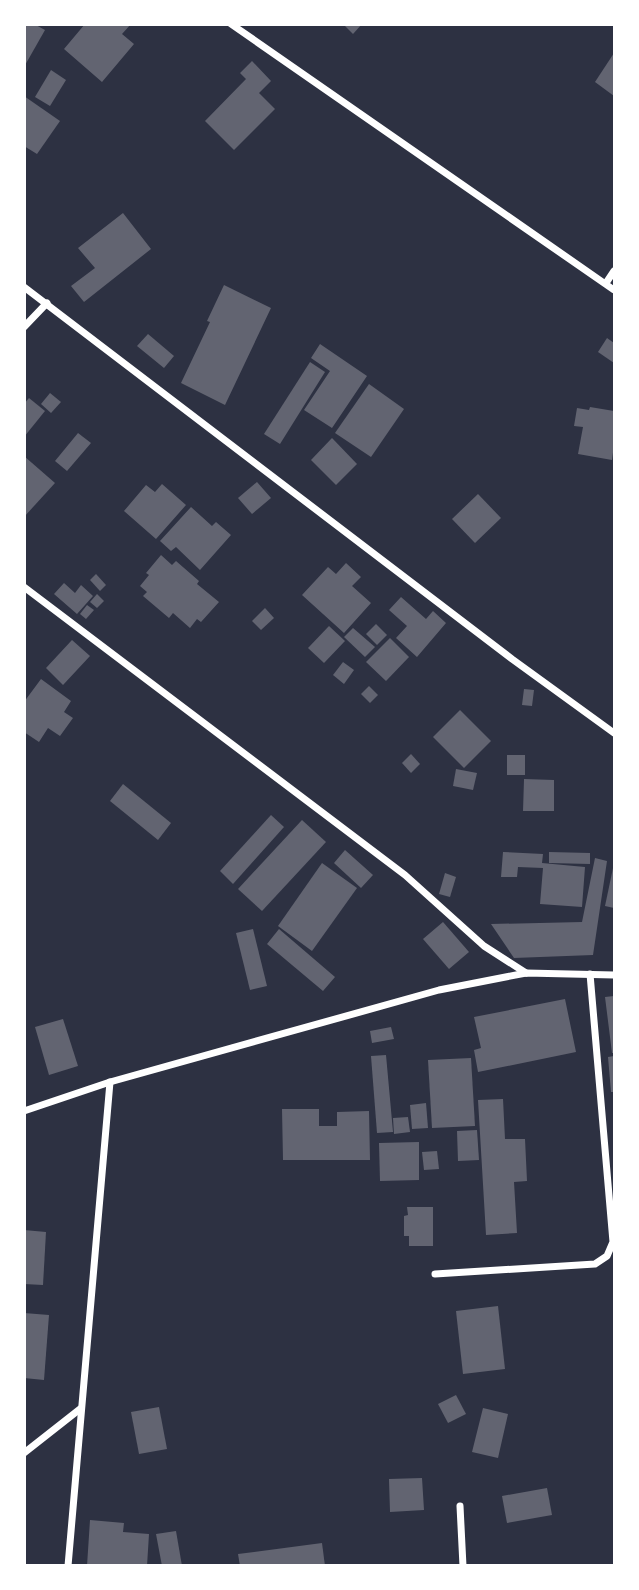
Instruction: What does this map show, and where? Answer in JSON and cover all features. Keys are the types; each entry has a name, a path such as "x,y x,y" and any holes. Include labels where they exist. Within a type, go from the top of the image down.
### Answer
{"street":[{"path":"231,24 614,290"},
{"path":"606,283 614,271"},
{"path":"24,287 512,659 614,733"},
{"path":"24,327 47,303"},
{"path":"24,587 405,875 484,946 526,973"},
{"path":"24,1111 110,1082 439,990 526,973 614,974"},
{"path":"435,1273 595,1264 607,1256 614,1242 590,974"},
{"path":"68,1566 110,1082"},
{"path":"24,1453 80,1409"},
{"path":"460,1506 463,1566"}],"building":[{"path":"24,24 34,24 45,30 24,67"},
{"path":"85,24 131,24 122,34 134,44 102,82 64,49"},
{"path":"343,24 362,24 353,34"},
{"path":"614,53 614,96 595,82"},
{"path":"252,61 271,81 259,93 275,109 234,150 205,121 246,79 240,73"},
{"path":"51,70 66,80 50,106 35,97"},
{"path":"24,96 60,121 37,154 24,146"},
{"path":"123,213 151,249 84,302 71,286 95,268 78,248"},
{"path":"224,285 271,308 225,405 181,383"},
{"path":"148,334 174,356 164,368 137,346"},
{"path":"607,338 614,343 614,363 598,352"},
{"path":"320,344 367,376 332,428 304,410 330,371 311,358"},
{"path":"310,362 325,372 280,444 264,434"},
{"path":"369,384 404,409 371,457 335,433"},
{"path":"50,393 61,402 51,413 41,404"},
{"path":"29,398 45,411 24,437 24,404"},
{"path":"590,407 614,411 612,460 578,454 583,427 574,426 577,408 589,410"},
{"path":"78,433 91,443 67,471 55,461"},
{"path":"332,438 357,464 336,485 311,460"},
{"path":"24,456 55,483 24,517"},
{"path":"257,482 271,498 252,514 238,498"},
{"path":"162,484 186,505 156,539 124,511 146,485 155,492"},
{"path":"478,494 501,518 475,543 452,519"},
{"path":"191,507 212,526 216,522 231,535 200,570 176,547 171,551 160,541"},
{"path":"161,555 172,565 176,561 199,581 197,584 219,602 201,622 197,619 190,628 173,613 169,618 143,596 147,592 140,586 149,575 146,573"},
{"path":"346,563 361,577 352,586 371,603 344,633 302,595 328,567 336,574"},
{"path":"96,574 106,585 100,591 90,580"},
{"path":"64,583 75,593 81,585 93,596 77,614 54,594"},
{"path":"97,594 104,601 97,608 90,602"},
{"path":"401,597 426,619 433,611 446,623 417,657 396,638 407,626 389,610"},
{"path":"87,605 94,610 86,619 80,614"},
{"path":"265,608 274,618 261,630 252,621"},
{"path":"376,624 387,635 377,645 366,634"},
{"path":"329,626 345,641 324,663 308,648"},
{"path":"353,628 375,647 365,657 344,637"},
{"path":"390,638 409,657 386,681 366,662"},
{"path":"72,640 90,656 63,685 46,668"},
{"path":"343,662 354,670 344,684 333,675"},
{"path":"41,679 71,701 64,712 73,718 60,736 48,728 39,742 24,732 24,702"},
{"path":"369,686 378,695 370,703 361,694"},
{"path":"524,689 534,690 532,706 522,705"},
{"path":"460,710 491,741 464,768 433,737"},
{"path":"411,754 420,764 411,773 402,763"},
{"path":"507,755 525,755 525,775 507,775"},
{"path":"456,769 477,773 473,790 453,786"},
{"path":"524,779 554,780 554,811 523,811"},
{"path":"123,784 171,823 158,840 110,801"},
{"path":"271,815 284,827 233,884 220,871"},
{"path":"302,820 326,842 262,911 238,889"},
{"path":"345,850 373,875 361,888 334,863"},
{"path":"503,852 543,854 542,863 585,867 582,907 540,904 543,868 518,867 517,877 501,877"},
{"path":"549,852 590,853 590,864 549,863"},
{"path":"595,858 607,861 593,955 514,958 491,924 582,922"},
{"path":"322,863 357,888 312,951 278,926"},
{"path":"614,868 614,908 605,906"},
{"path":"445,873 456,877 450,897 439,894"},
{"path":"443,922 469,952 449,969 423,939"},
{"path":"253,929 267,986 250,990 236,933"},
{"path":"279,929 335,977 323,991 267,944"},
{"path":"614,996 614,1053 612,1053 605,997"},
{"path":"565,999 576,1052 478,1072 474,1050 481,1048 474,1017"},
{"path":"63,1019 78,1066 49,1075 35,1027"},
{"path":"391,1027 394,1039 372,1043 370,1031"},
{"path":"386,1055 393,1132 377,1133 371,1056"},
{"path":"614,1056 614,1092 611,1092 608,1057"},
{"path":"471,1058 475,1126 432,1128 428,1060"},
{"path":"503,1099 505,1139 525,1139 527,1181 514,1182 517,1233 486,1235 478,1100"},
{"path":"426,1103 428,1128 412,1129 410,1105"},
{"path":"282,1109 319,1109 319,1126 337,1126 337,1112 369,1111 370,1160 283,1160"},
{"path":"408,1117 410,1132 394,1134 393,1118"},
{"path":"477,1130 479,1160 458,1161 457,1131"},
{"path":"419,1142 419,1180 380,1181 379,1143"},
{"path":"437,1151 439,1169 424,1170 422,1152"},
{"path":"407,1207 433,1207 433,1246 409,1246 409,1236 404,1236"},
{"path":"24,1230 46,1232 43,1285 24,1284"},
{"path":"498,1306 505,1369 463,1374 456,1311"},
{"path":"24,1313 49,1315 44,1380 24,1378"},
{"path":"456,1395 466,1414 448,1423 438,1404"},
{"path":"159,1407 167,1449 139,1454 131,1412"},
{"path":"483,1408 508,1414 498,1458 472,1452"},
{"path":"422,1478 424,1510 390,1512 389,1479"},
{"path":"547,1488 552,1515 507,1523 502,1496"},
{"path":"90,1520 124,1523 123,1532 149,1534 147,1566 87,1566"},
{"path":"176,1531 182,1566 162,1566 156,1534"},
{"path":"322,1543 325,1566 240,1566 238,1554"}]}
